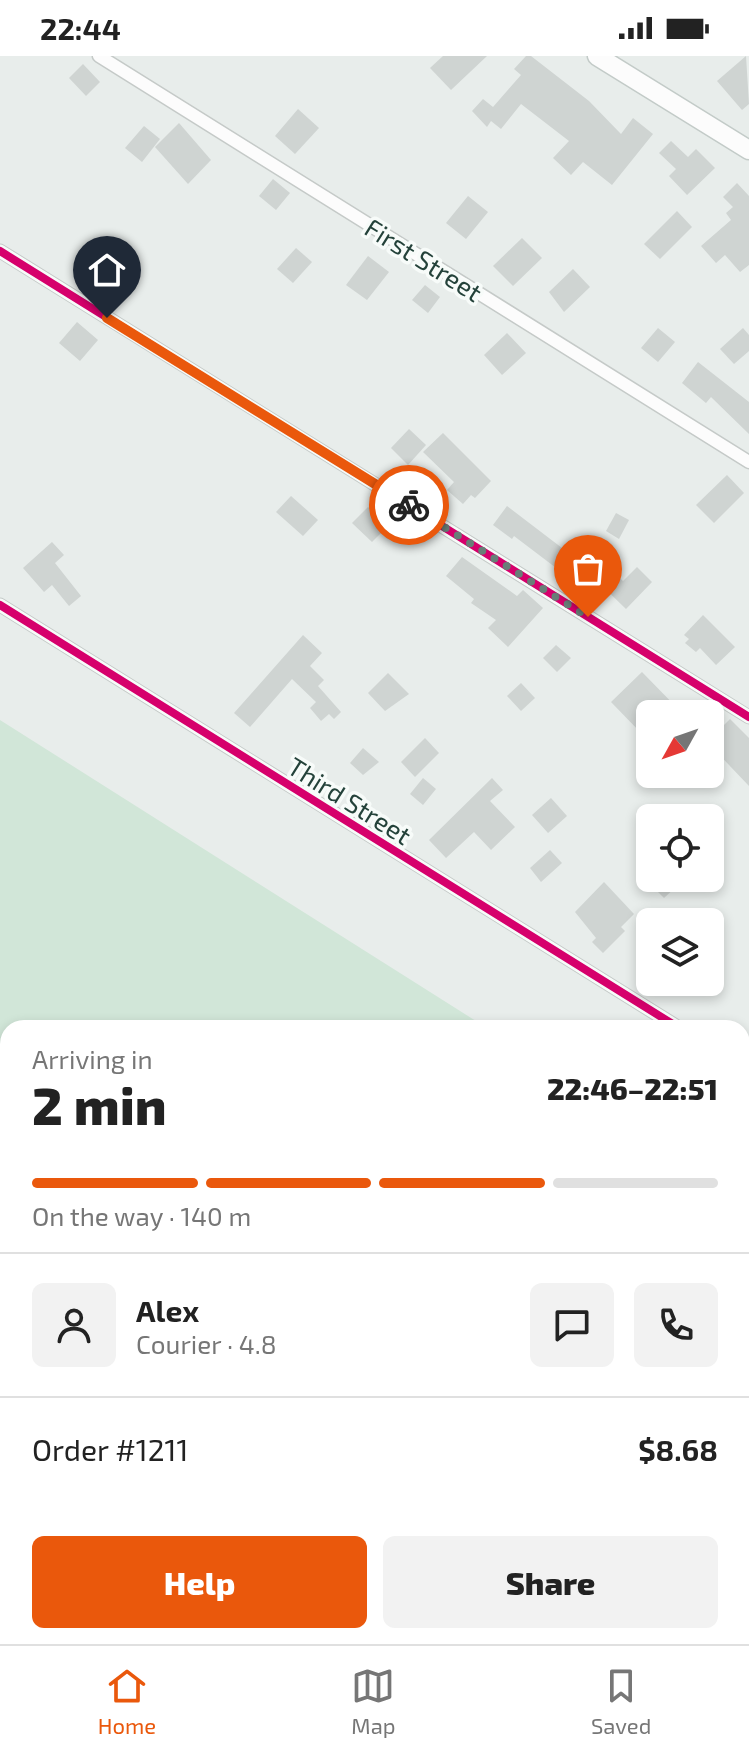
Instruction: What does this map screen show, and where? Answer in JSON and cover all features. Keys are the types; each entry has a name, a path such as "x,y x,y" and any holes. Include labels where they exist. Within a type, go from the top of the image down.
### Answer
{"main road":[{"path":"597,56 749,150"}],"street":[{"name":"First Street","path":"99,56 749,462"},
{"path":"0,251 749,717"},
{"name":"Third Street","path":"0,605 666,1020"}],"green space":[{"path":"0,720 474,1020 0,1020"}],"building":[{"path":"443,56 487,56 451,90 430,68"},
{"path":"526,56 531,56 589,101 621,134 633,118 653,134 612,185 583,162 571,175 553,158 569,141 521,104 501,129 491,121 487,127 472,111 483,99 493,107 521,75 514,69"},
{"path":"746,56 749,104 742,110 717,81"},
{"path":"83,64 100,82 86,96 69,78"},
{"path":"298,109 319,128 295,154 275,136"},
{"path":"179,123 211,160 188,184 155,147"},
{"path":"144,126 160,139 142,162 125,148"},
{"path":"671,141 688,157 696,149 715,168 687,195 669,176 676,169 659,153"},
{"path":"273,179 290,193 276,210 259,196"},
{"path":"737,183 749,196 749,265 740,272 725,255 716,263 701,246 731,220 726,213 733,207 723,197"},
{"path":"468,196 488,212 466,239 446,223"},
{"path":"677,211 692,227 660,259 644,244"},
{"path":"522,238 542,258 513,286 493,266"},
{"path":"296,248 312,262 293,283 277,269"},
{"path":"368,256 389,272 367,300 346,285"},
{"path":"573,269 590,287 564,312 549,292"},
{"path":"425,285 440,297 428,313 412,300"},
{"path":"77,322 98,340 80,361 59,343"},
{"path":"658,328 675,342 658,362 641,348"},
{"path":"743,328 749,335 749,351 734,364 720,349"},
{"path":"507,333 526,353 502,375 484,355"},
{"path":"698,362 749,402 749,434 711,397 706,403 682,383"},
{"path":"409,429 426,445 408,465 391,448"},
{"path":"443,433 491,481 475,498 471,495 463,504 447,490 454,482 423,452"},
{"path":"727,475 744,493 714,523 696,505"},
{"path":"291,496 318,520 303,536 276,512"},
{"path":"507,506 583,564 572,580 514,536 512,539 493,525"},
{"path":"368,507 388,526 372,542 352,523"},
{"path":"616,513 629,520 619,539 606,531"},
{"path":"52,542 64,555 55,563 81,596 69,606 52,585 44,592 23,568"},
{"path":"462,557 517,596 523,590 543,608 508,647 488,628 496,620 471,603 474,599 446,576"},
{"path":"604,564 623,581 637,567 652,582 626,609 592,576"},
{"path":"703,615 735,647 716,665 700,648 696,652 685,643 689,639 684,635"},
{"path":"303,635 322,653 310,666 324,680 318,686 341,712 334,719 329,714 321,721 310,708 316,702 292,679 250,727 234,713"},
{"path":"556,645 571,658 557,672 543,658"},
{"path":"642,672 669,700 636,700 636,728 611,702"},
{"path":"388,673 409,694 385,711 368,693"},
{"path":"521,683 535,698 521,711 507,696"},
{"path":"730,719 749,738 749,786 724,760 724,725"},
{"path":"425,738 439,753 415,777 401,762"},
{"path":"363,748 379,762 363,775 350,763"},
{"path":"423,778 436,789 423,805 410,794"},
{"path":"492,778 503,790 490,801 515,827 491,850 474,832 446,858 429,840"},
{"path":"551,798 567,816 548,833 532,815"},
{"path":"550,850 562,863 541,882 530,868"},
{"path":"604,882 634,914 621,927 625,931 603,953 592,942 596,938 575,912"}],"cycle path":[{"path":"0,251 749,717"},
{"path":"0,605 666,1020"}],"way so far":[{"path":"409,505 588,617"}],"route":[{"path":"107,318 409,505"}]}
